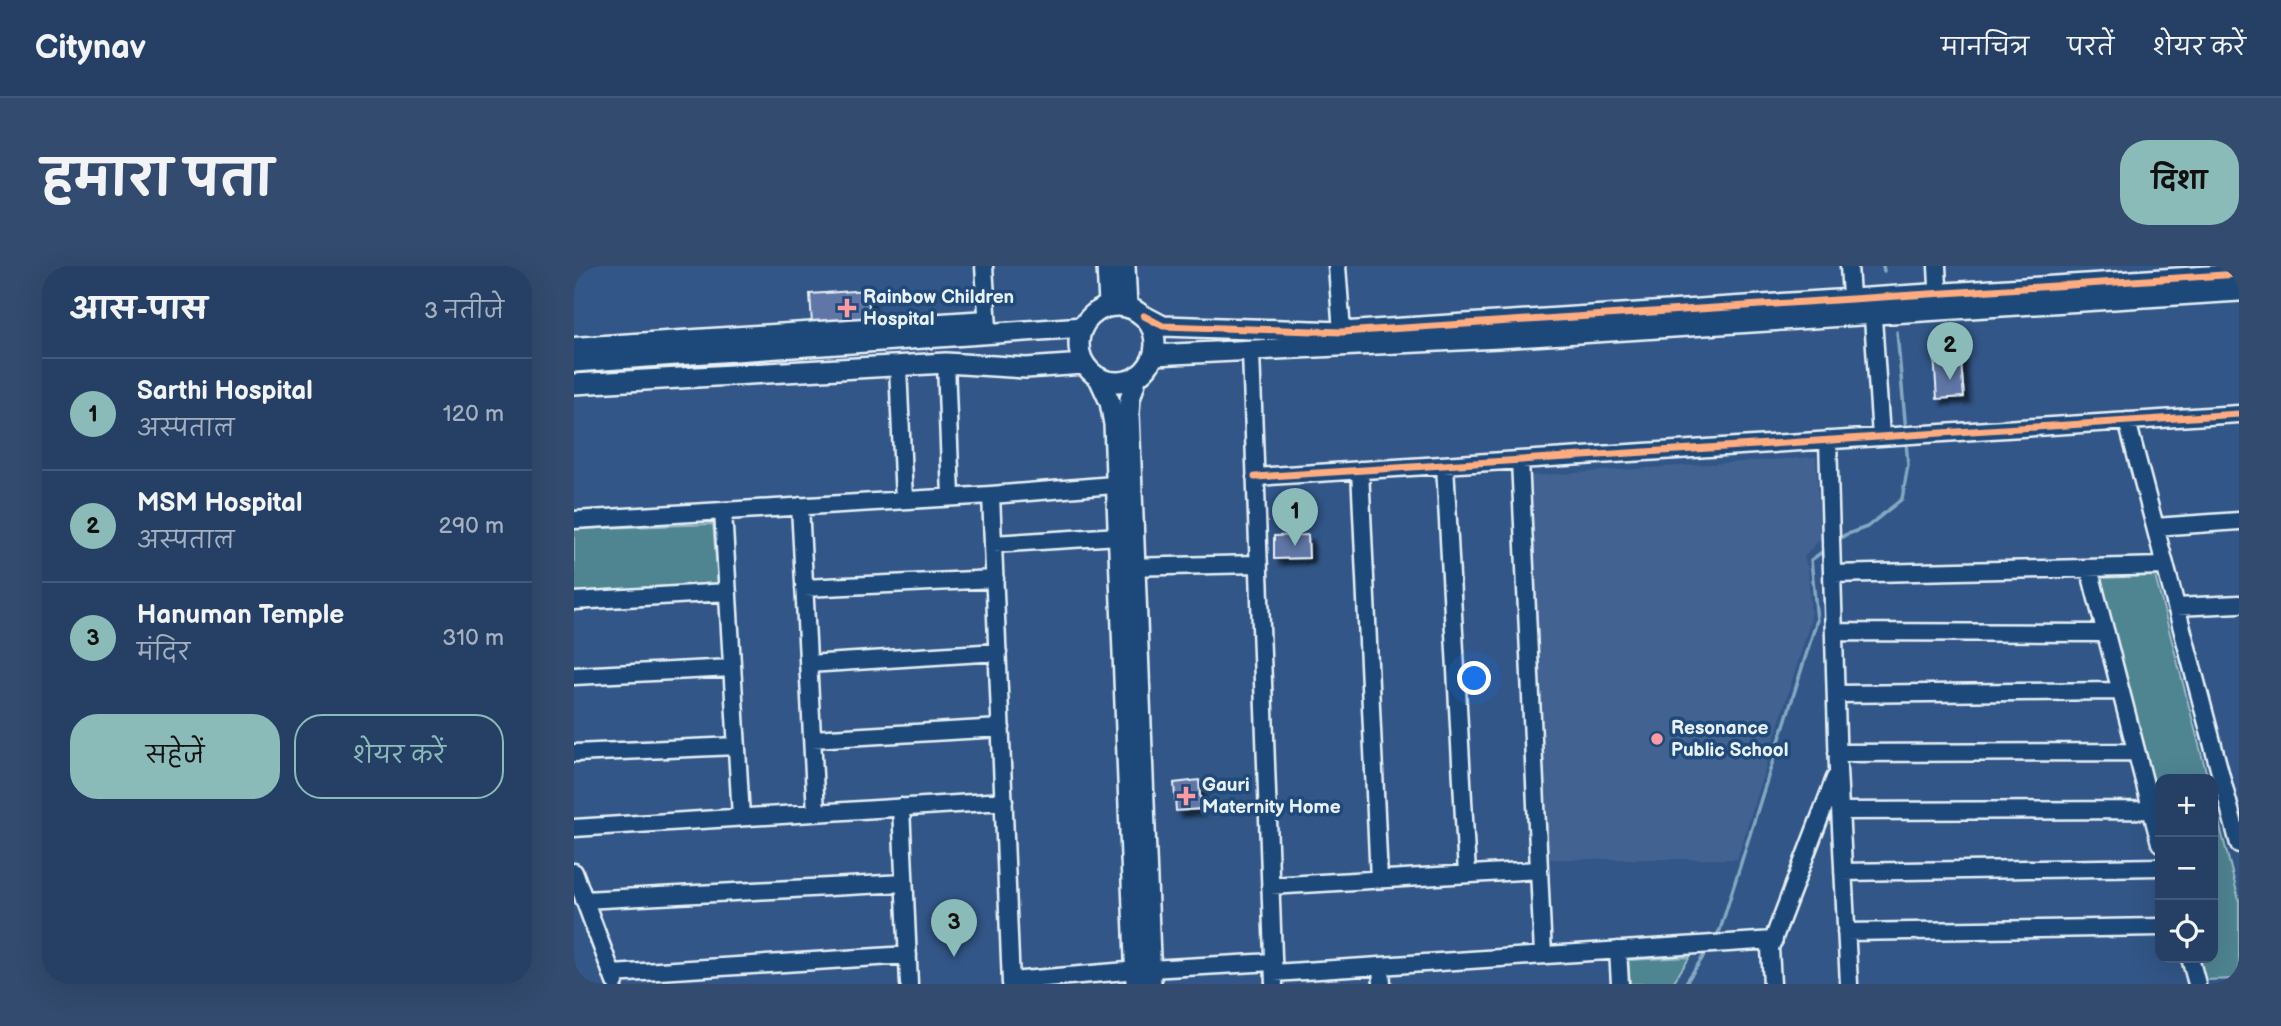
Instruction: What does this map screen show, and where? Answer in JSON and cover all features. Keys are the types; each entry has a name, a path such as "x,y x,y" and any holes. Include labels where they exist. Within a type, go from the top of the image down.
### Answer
{"street":[{"path":"984,266 987,326"},
{"path":"1107,266 1109,304 1092,315 1083,327 1078,346 1084,364 1099,378 1112,410 1124,484 1143,977"},
{"path":"1099,378 1112,382 1137,376 1147,368 1154,355 1152,327 1136,312 1125,266"},
{"path":"1337,266 1342,332"},
{"path":"1849,266 1852,308"},
{"path":"1937,266 1939,303"},
{"path":"1939,303 2239,274"},
{"path":"1103,308 1118,305 1163,326 1342,332 2239,291"},
{"path":"1872,307 1881,437"},
{"path":"1154,355 1251,352 1852,308"},
{"path":"574,362 987,326"},
{"path":"574,346 987,326 1083,327"},
{"path":"1251,352 1274,973"},
{"path":"574,384 946,363 1026,368 1084,364"},
{"path":"946,363 951,497"},
{"path":"898,367 904,500"},
{"path":"1128,567 1119,536 1130,398 1137,376"},
{"path":"1255,477 2239,414"},
{"path":"2127,421 2239,843"},
{"path":"1828,440 1837,761 1849,984"},
{"path":"1520,460 1543,955"},
{"path":"1445,465 1467,874"},
{"path":"1360,470 1379,879"},
{"path":"574,520 991,495 1124,484"},
{"path":"991,495 1011,983 1274,973 1774,940"},
{"path":"800,506 816,813"},
{"path":"723,511 741,817"},
{"path":"2155,527 2239,521"},
{"path":"993,544 1119,536"},
{"path":"1128,567 1259,564"},
{"path":"1832,574 2165,566"},
{"path":"2089,568 2159,837"},
{"path":"804,588 995,579"},
{"path":"574,601 728,592"},
{"path":"2176,607 2239,604"},
{"path":"1834,632 2106,633"},
{"path":"808,664 998,652"},
{"path":"574,676 732,668"},
{"path":"1836,694 2121,691"},
{"path":"812,738 1001,728"},
{"path":"574,753 737,746"},
{"path":"1837,761 2136,751"},
{"path":"1772,984 1770,948 1837,761"},
{"path":"574,828 1004,801"},
{"path":"901,807 909,984"},
{"path":"1840,811 2152,810"},
{"path":"1843,872 2155,867"},
{"path":"1270,886 1539,870"},
{"path":"574,872 614,979 908,955"},
{"path":"584,900 904,883"},
{"path":"1846,932 2155,928"},
{"path":"1618,950 1619,984"},
{"path":"2191,963 2197,984"},
{"path":"1381,966 1382,984"}],"shaded area":[{"name":"Resonance Public School","path":"1816,457 1820,539 1804,557 1808,569 1811,619 1737,859 1545,859 1530,476"}],"green space":[{"path":"713,524 718,583 574,592 574,529"},
{"path":"2155,576 2207,774 2155,774 2155,790 2100,578"},
{"path":"2218,818 2239,900 2239,979 2205,980 2200,963 2218,963"},
{"path":"1690,957 1672,984 1630,984 1628,960"}],"building":[{"path":"868,290 870,320 812,324 810,294"},
{"path":"1960,352 1964,397 1937,399 1934,354"},
{"path":"1308,535 1309,558 1274,559 1274,536"},
{"path":"1199,780 1201,809 1176,811 1174,783"}],"waterway":[{"path":"1883,266 1884,271"},
{"path":"1897,332 1906,431"},
{"path":"1837,541 1867,527 1902,499 1908,465 1906,442"},
{"path":"1715,938 1720,930 1817,620 1811,560 1825,550"},
{"path":"1685,984 1707,951"}],"cycle path":[{"path":"1144,316 1163,326 1342,332 2239,274"},
{"path":"1255,477 2239,414"}],"place":[{"name":"Rainbow Children Hospital","path":"847,308"},
{"name":"MSM Hospital","path":"1950,380"},
{"name":"Sarthi Hospital","path":"1295,546"},
{"name":"Resonance Public School","path":"1657,739"},
{"name":"Gauri Maternity Home","path":"1186,796"},
{"name":"Hanuman Temple","path":"954,957"}]}
